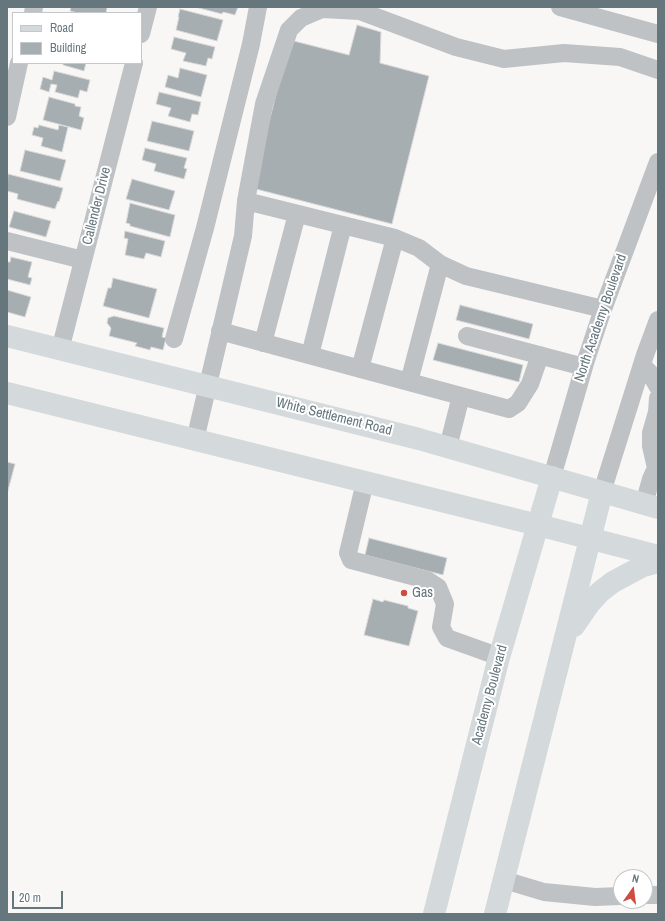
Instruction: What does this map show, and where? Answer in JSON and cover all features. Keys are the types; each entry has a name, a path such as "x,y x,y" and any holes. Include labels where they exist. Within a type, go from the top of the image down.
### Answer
{"main road":[{"name":"White Settlement Road","path":"7,336 419,438 651,506"},
{"path":"7,393 658,556"},
{"name":"Academy Boulevard","path":"434,914 500,657 552,477"},
{"path":"495,914 602,492"},
{"path":"565,638 590,603 600,592 623,575 642,566 658,562"}],"street":[{"path":"142,30 148,7"},
{"path":"174,339 205,228 251,44 258,7"},
{"path":"560,7 658,34"},
{"path":"195,440 243,236 246,201 264,104 289,30 301,18 322,9 360,11 456,47 504,59 564,53 620,57 658,70"},
{"path":"7,117 19,64"},
{"name":"Callender Drive","path":"60,350 134,64"},
{"name":"North Academy Boulevard","path":"552,477 584,367 603,309 658,162"},
{"path":"246,201 395,238 419,248 440,264 466,276 603,309"},
{"path":"263,343 297,214"},
{"path":"310,355 343,225"},
{"path":"360,369 395,238"},
{"path":"7,240 83,260"},
{"path":"409,382 440,264"},
{"path":"602,492 642,365 658,320"},
{"path":"220,331 509,409 518,402 530,384 540,355"},
{"path":"467,336 584,367"},
{"path":"642,365 650,372 658,387"},
{"path":"448,447 461,396"},
{"path":"651,506 651,479 657,467 651,446 651,433 657,412 658,398"},
{"path":"624,425 651,433"},
{"path":"365,482 348,553 351,560 427,580 438,587 445,604 441,627 447,638 500,657"},
{"path":"504,880 544,892 595,897 613,896"}],"building":[{"path":"71,7 107,8 106,12 70,11"},
{"path":"195,7 238,7 235,15 223,12 222,14"},
{"path":"180,9 223,20 217,41 176,30"},
{"path":"357,25 381,32 380,63 429,76 392,224 252,188 290,40 349,55"},
{"path":"174,37 215,47 212,59 208,58 206,66 183,61 186,53 171,49"},
{"path":"63,64 86,64 84,71"},
{"path":"180,68 207,75 201,97 165,87 168,75 178,78"},
{"path":"54,71 90,80 87,92 80,90 78,98 55,92 57,85 51,84 49,92 40,89 43,77 52,80"},
{"path":"159,92 201,102 198,115 192,114 190,122 168,116 171,108 156,104"},
{"path":"49,97 81,107 79,116 84,118 81,130 43,120"},
{"path":"152,121 194,131 189,151 147,141"},
{"path":"39,125 58,130 59,125 68,127 62,152 41,146 43,138 32,135 34,127 38,128"},
{"path":"145,148 187,158 184,168 187,169 184,179 154,171 156,164 142,160"},
{"path":"25,150 66,160 60,181 20,171"},
{"path":"8,174 63,188 59,202 58,201 55,209 17,199 18,194 7,191"},
{"path":"132,179 175,191 169,210 126,199"},
{"path":"130,203 175,215 170,237 130,226 130,224 126,223"},
{"path":"14,211 51,221 46,237 9,227"},
{"path":"125,231 165,241 161,257 146,253 144,259 125,255 128,239 124,238"},
{"path":"11,257 32,262 28,277 32,278 30,285 7,279 7,262 10,262"},
{"path":"113,278 157,289 149,318 103,306 108,288 111,288"},
{"path":"7,290 31,297 25,317 7,312"},
{"path":"460,305 533,324 529,339 456,320"},
{"path":"114,316 164,328 162,337 166,338 163,350 151,347 150,350 135,346 137,343 109,336 111,328 107,323 108,318"},
{"path":"438,343 523,365 519,382 433,360"},
{"path":"7,462 15,464 7,494"},
{"path":"369,538 447,558 443,575 365,555"},
{"path":"373,599 408,606 408,608 418,611 409,646 364,635"}],"place":[{"name":"Gas","path":"404,593"}]}
